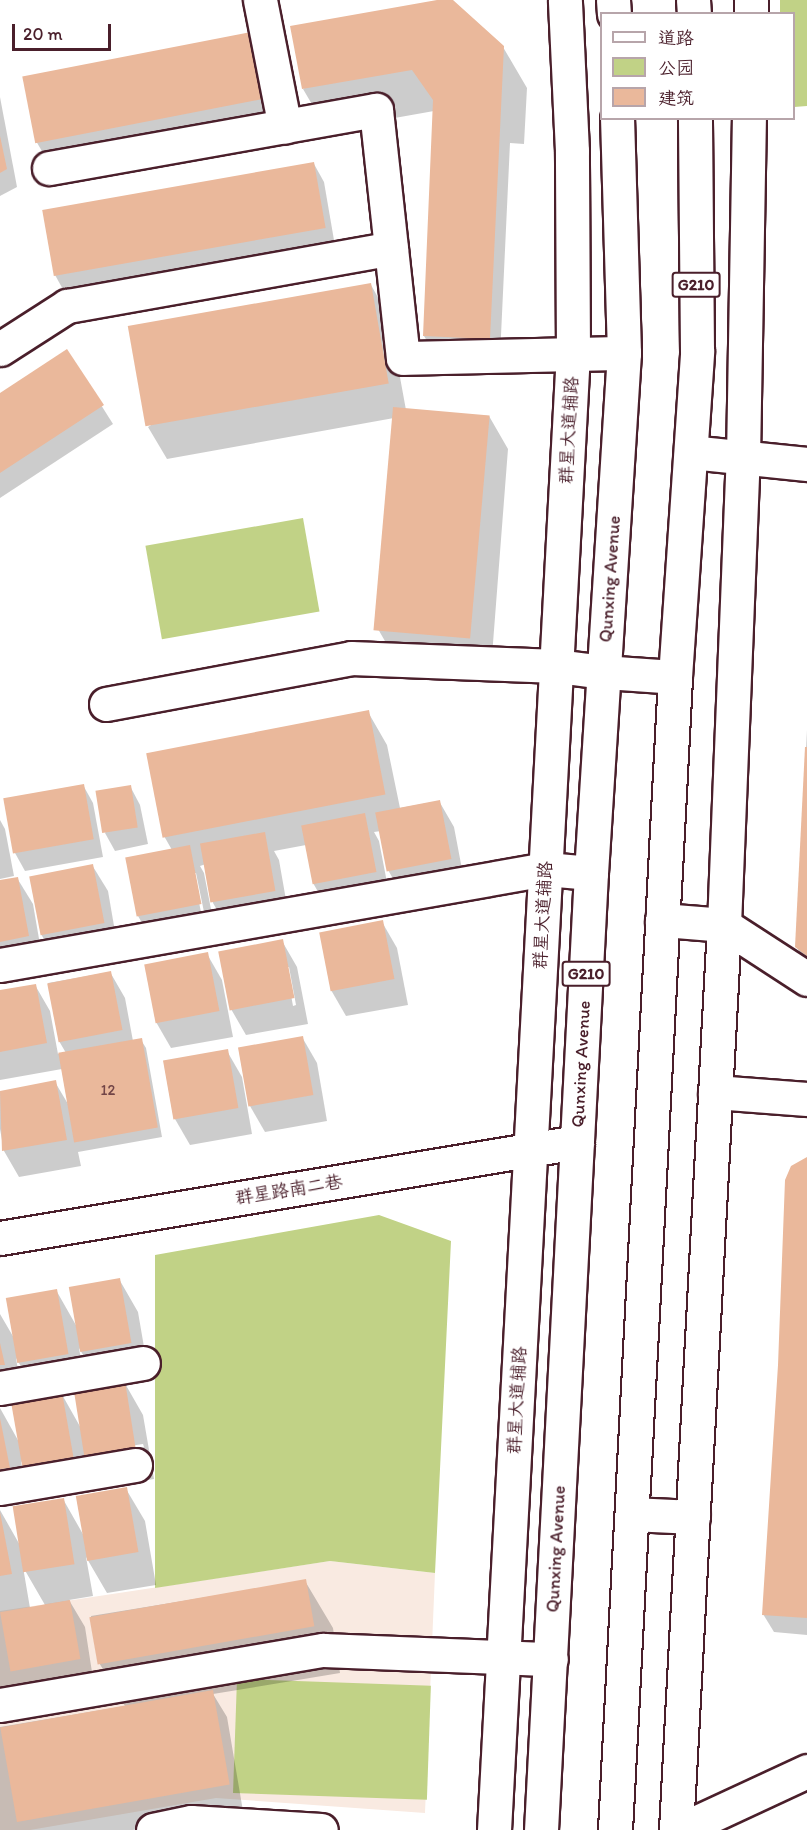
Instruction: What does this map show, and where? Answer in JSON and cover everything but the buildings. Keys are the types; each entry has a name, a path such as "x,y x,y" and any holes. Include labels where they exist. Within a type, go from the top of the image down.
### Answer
{"main road":[{"path":"260,0 285,127"},
{"name":"群星大道辅路","path":"494,1830 573,354 572,151 565,0"},
{"path":"50,168 376,110 403,358 624,353"},
{"name":"Qunxing Avenue","path":"542,1830 591,873 624,353 617,120"},
{"name":"G210","path":"615,1830 675,677 697,351 694,120"},
{"path":"749,120 743,458 724,925 678,1830 807,1771"},
{"path":"0,349 67,306 391,248"},
{"path":"691,452 807,464"},
{"path":"106,704 351,658 557,666 675,677"},
{"path":"0,964 546,869 591,873"},
{"path":"662,920 724,925 807,979"},
{"path":"716,1092 807,1099"},
{"name":"群星路南二巷","path":"0,1238 577,1142"},
{"path":"0,1389 143,1363"},
{"path":"0,1488 135,1465"},
{"path":"632,1514 693,1517"},
{"path":"0,1705 323,1650 550,1659"},
{"path":"153,1830 190,1826 321,1830"}],"shaded area":[{"path":"330,1561 435,1573 425,1813 216,1798 30,1830 0,1830 0,1611"}],"green space":[{"path":"780,0 807,0 807,106 795,107 795,12 780,12"},
{"path":"303,518 319,612 162,639 145,546"},
{"path":"379,1215 451,1241 435,1573 330,1561 155,1588 155,1255"},
{"path":"237,1679 431,1686 427,1800 233,1793"}]}
